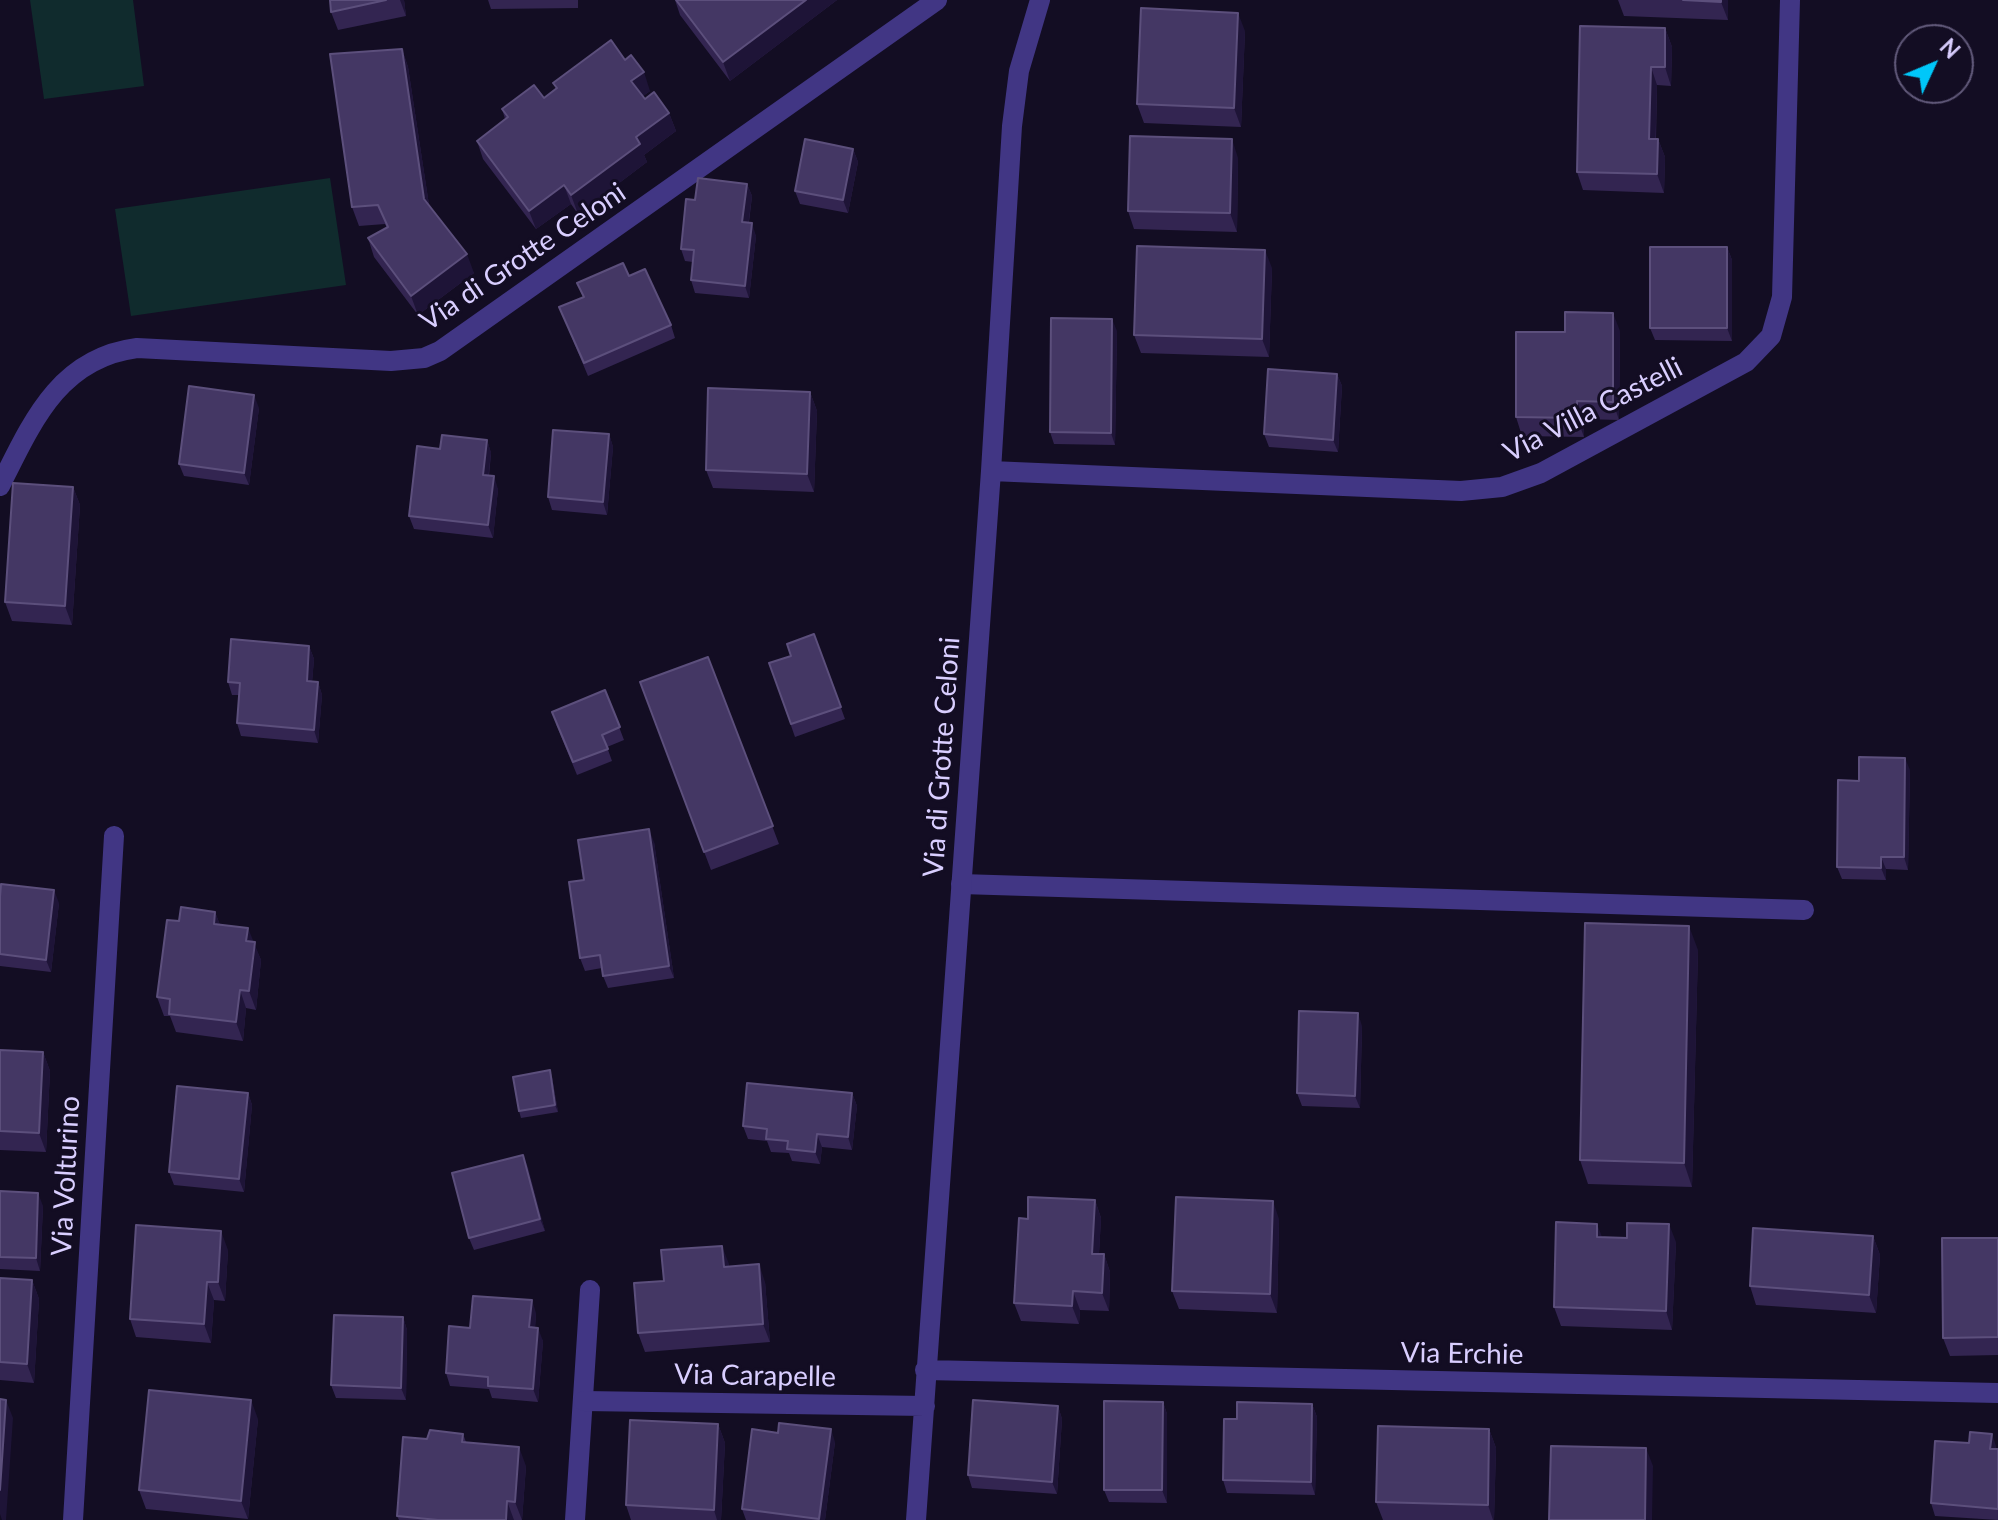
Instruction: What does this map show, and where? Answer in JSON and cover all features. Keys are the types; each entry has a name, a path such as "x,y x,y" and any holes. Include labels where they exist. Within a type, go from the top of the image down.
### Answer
{"street":[{"name":"Via di Grotte Celoni","path":"0,486 32,426 59,386 84,364 112,352 152,349 391,361 424,358 440,351 937,0"},
{"name":"Via di Grotte Celoni","path":"916,1520 991,471 1013,108 1019,71 1040,0"},
{"name":"Via Villa Castelli","path":"991,471 1461,491 1489,489 1541,473 1746,362 1771,336 1782,297 1790,0"},
{"name":"Via Volturino","path":"73,1520 114,836"},
{"path":"961,884 1804,910"},
{"path":"575,1520 590,1290"},
{"name":"Via Erchie","path":"925,1370 1998,1393"},
{"name":"Via Carapelle","path":"584,1401 925,1406"}],"green space":[{"path":"30,0 133,0 144,86 44,99"},
{"path":"330,178 346,285 131,316 115,209"}],"building":[{"path":"330,0 386,0 331,12"},
{"path":"676,0 806,0 723,62"},
{"path":"1141,8 1238,13 1234,108 1137,104"},
{"path":"1580,26 1665,28 1665,67 1651,67 1649,139 1658,139 1657,174 1577,172"},
{"path":"611,40 625,60 631,55 644,72 631,81 645,99 654,92 669,113 636,137 640,144 571,195 564,185 529,211 477,141 508,117 502,109 534,85 544,98 557,88 553,83"},
{"path":"402,49 424,199 467,254 411,296 368,238 388,227 378,205 352,207 330,54"},
{"path":"1130,136 1232,139 1230,213 1128,211"},
{"path":"805,139 853,149 843,200 795,191"},
{"path":"698,178 747,184 742,222 752,223 745,286 691,280 694,250 681,249 686,199 695,200"},
{"path":"1137,246 1265,250 1262,339 1134,335"},
{"path":"1650,247 1727,247 1727,328 1650,328"},
{"path":"623,263 629,276 645,269 671,325 584,363 559,307 584,297 577,283"},
{"path":"1565,312 1613,313 1613,402 1577,401 1577,418 1516,417 1516,332 1565,332"},
{"path":"1051,318 1112,319 1111,433 1050,432"},
{"path":"1268,369 1337,374 1333,440 1264,434"},
{"path":"189,386 254,395 244,473 179,464"},
{"path":"708,388 810,392 807,474 706,470"},
{"path":"553,430 609,434 603,502 548,497"},
{"path":"442,435 487,440 483,475 494,476 488,525 409,516 417,446 440,449"},
{"path":"13,483 73,487 65,606 5,602"},
{"path":"814,634 841,707 791,724 769,663 791,656 787,644"},
{"path":"231,639 309,646 307,681 318,682 314,730 237,723 240,683 228,682"},
{"path":"708,657 773,826 704,852 640,682"},
{"path":"605,690 620,727 602,735 608,749 573,762 552,712"},
{"path":"1859,757 1905,758 1904,857 1881,857 1881,868 1837,867 1838,780 1859,781"},
{"path":"649,829 669,966 603,976 600,955 580,958 569,882 584,880 578,840"},
{"path":"1,884 54,890 46,960 0,954"},
{"path":"181,907 215,912 214,924 248,928 246,941 255,942 249,991 240,990 236,1022 169,1014 170,999 157,997 167,920 179,921"},
{"path":"1585,923 1689,926 1684,1163 1580,1160"},
{"path":"1299,1011 1358,1013 1355,1096 1297,1093"},
{"path":"0,1050 43,1052 39,1133 0,1131"},
{"path":"550,1070 555,1105 519,1111 513,1077"},
{"path":"747,1083 852,1093 848,1137 817,1134 815,1152 787,1149 788,1141 766,1139 767,1129 743,1126"},
{"path":"177,1086 248,1093 239,1179 169,1172"},
{"path":"523,1155 540,1219 469,1238 452,1173"},
{"path":"0,1191 38,1193 36,1258 0,1257"},
{"path":"1028,1197 1095,1200 1092,1254 1104,1254 1102,1293 1073,1291 1072,1306 1014,1303 1019,1218 1028,1219"},
{"path":"1176,1197 1273,1201 1270,1294 1172,1291"},
{"path":"1556,1222 1597,1224 1597,1237 1627,1238 1627,1223 1669,1224 1666,1311 1554,1307"},
{"path":"136,1225 221,1231 218,1282 207,1282 204,1324 130,1319"},
{"path":"1753,1228 1873,1236 1869,1295 1750,1286"},
{"path":"1942,1238 1998,1238 1998,1337 1943,1338"},
{"path":"722,1246 724,1267 759,1264 763,1324 638,1333 634,1283 664,1281 661,1250"},
{"path":"0,1278 32,1280 27,1364 0,1362"},
{"path":"473,1296 532,1300 529,1327 538,1328 533,1389 488,1386 488,1377 446,1373 449,1326 470,1328"},
{"path":"334,1315 403,1317 401,1388 331,1385"},
{"path":"149,1390 251,1400 241,1501 139,1490"},
{"path":"0,1399 6,1400 0,1490"},
{"path":"973,1400 1058,1406 1052,1482 968,1475"},
{"path":"1104,1401 1163,1402 1162,1490 1104,1490"},
{"path":"1237,1402 1312,1404 1311,1482 1223,1480 1224,1419 1237,1419"},
{"path":"630,1420 718,1424 714,1510 626,1505"},
{"path":"779,1423 831,1429 819,1519 742,1509 752,1429 778,1433"},
{"path":"1378,1426 1489,1429 1488,1505 1376,1502"},
{"path":"430,1430 463,1434 462,1442 519,1447 515,1502 507,1501 506,1520 438,1520 397,1516 403,1437 427,1439"},
{"path":"1970,1432 1992,1434 1990,1449 1998,1449 1998,1509 1931,1503 1935,1441 1969,1443"},
{"path":"1551,1446 1646,1448 1645,1520 1549,1520"}]}
